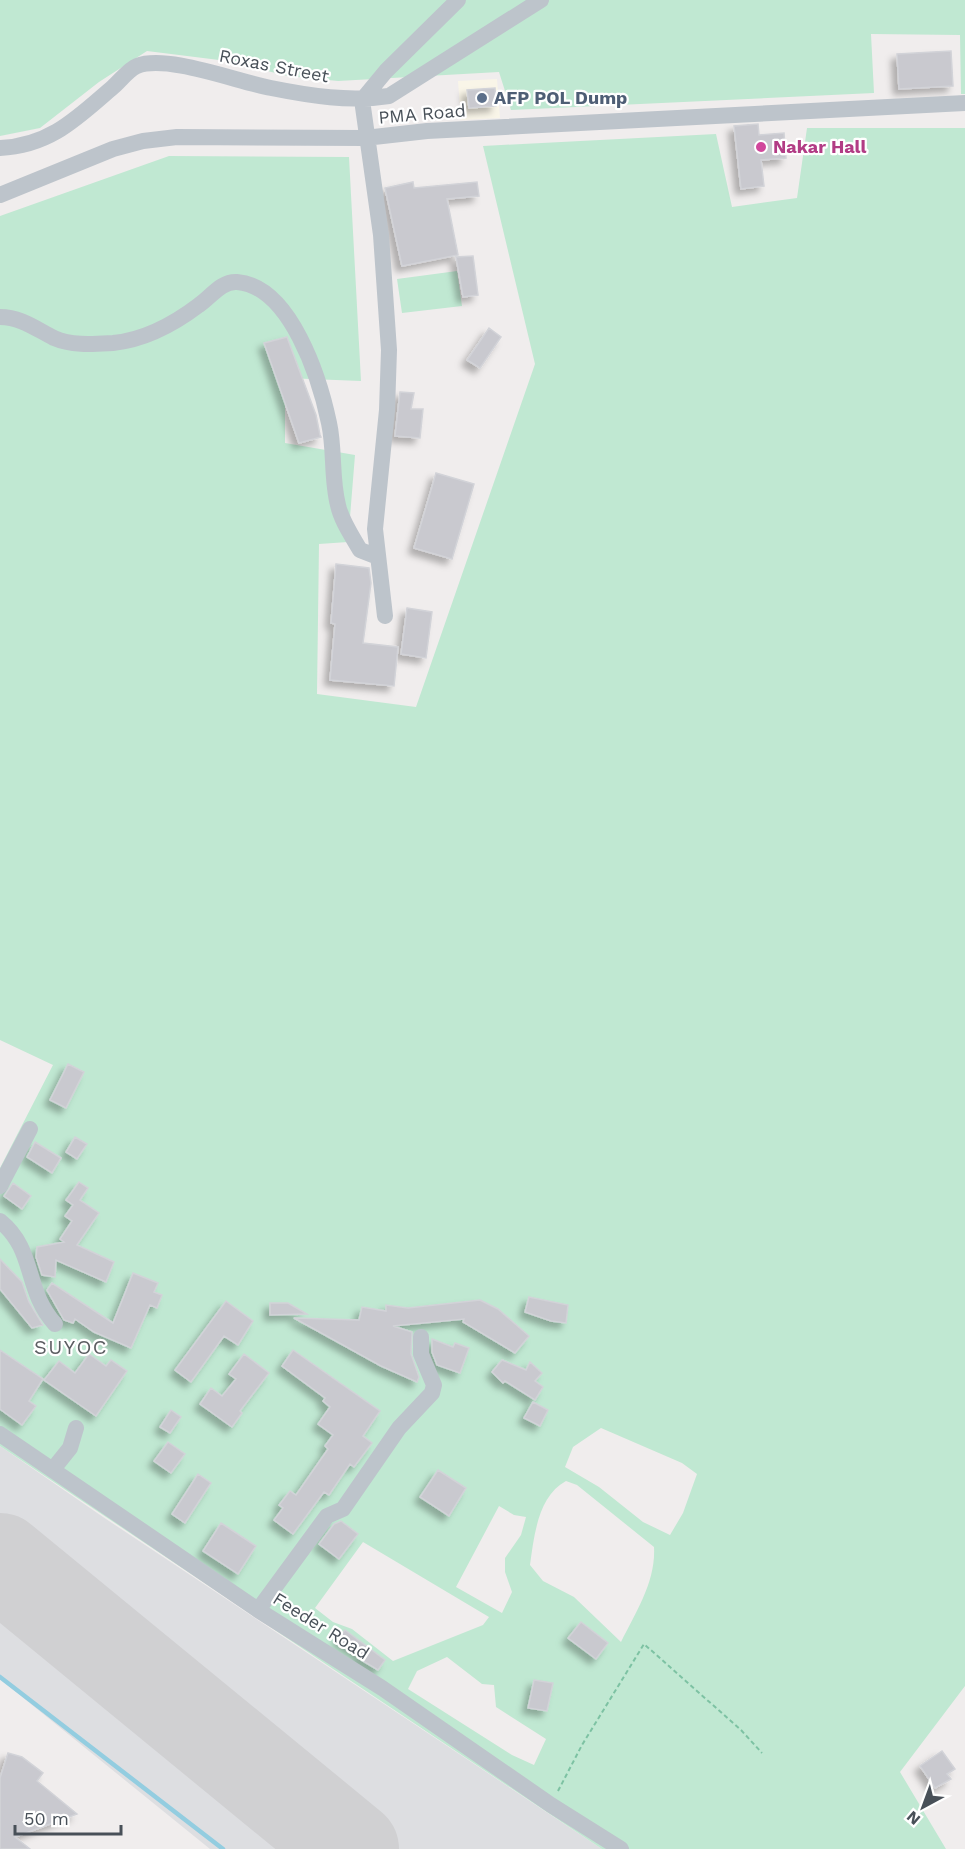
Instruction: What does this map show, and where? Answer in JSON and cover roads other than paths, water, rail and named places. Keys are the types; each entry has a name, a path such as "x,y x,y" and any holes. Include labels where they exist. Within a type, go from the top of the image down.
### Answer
{"street":[{"path":"385,616 375,529 387,410 389,350 381,235 365,138 362,100 386,70 458,0"},
{"name":"Roxas Street","path":"0,148 19,147 43,141 77,119 137,66 169,63 270,88 362,100 389,96 541,0"},
{"name":"PMA Road","path":"0,195 113,149 142,141 177,136 365,138 427,131 965,103"},
{"path":"0,317 11,317 72,344 112,343 138,340 199,305 219,288 237,282 262,292 280,305 309,354 330,425 333,476 338,507 360,550 378,557"},
{"path":"0,1186 30,1130"},
{"path":"0,1221 21,1243 38,1302 55,1324"},
{"path":"258,1610 327,1516 343,1509 399,1428 432,1393 432,1375 421,1354 421,1337"},
{"path":"54,1468 70,1448 76,1428"},
{"name":"Feeder Road","path":"0,1434 54,1468 258,1610 382,1688 551,1805 621,1849"}],"waterway":[{"path":"0,1677 223,1849"}],"place":[{"name":"AFP POL Dump","path":"482,98"},
{"name":"Nakar Hall","path":"761,147"}],"district":[{"name":"SUYOC","path":"71,1347"}]}
